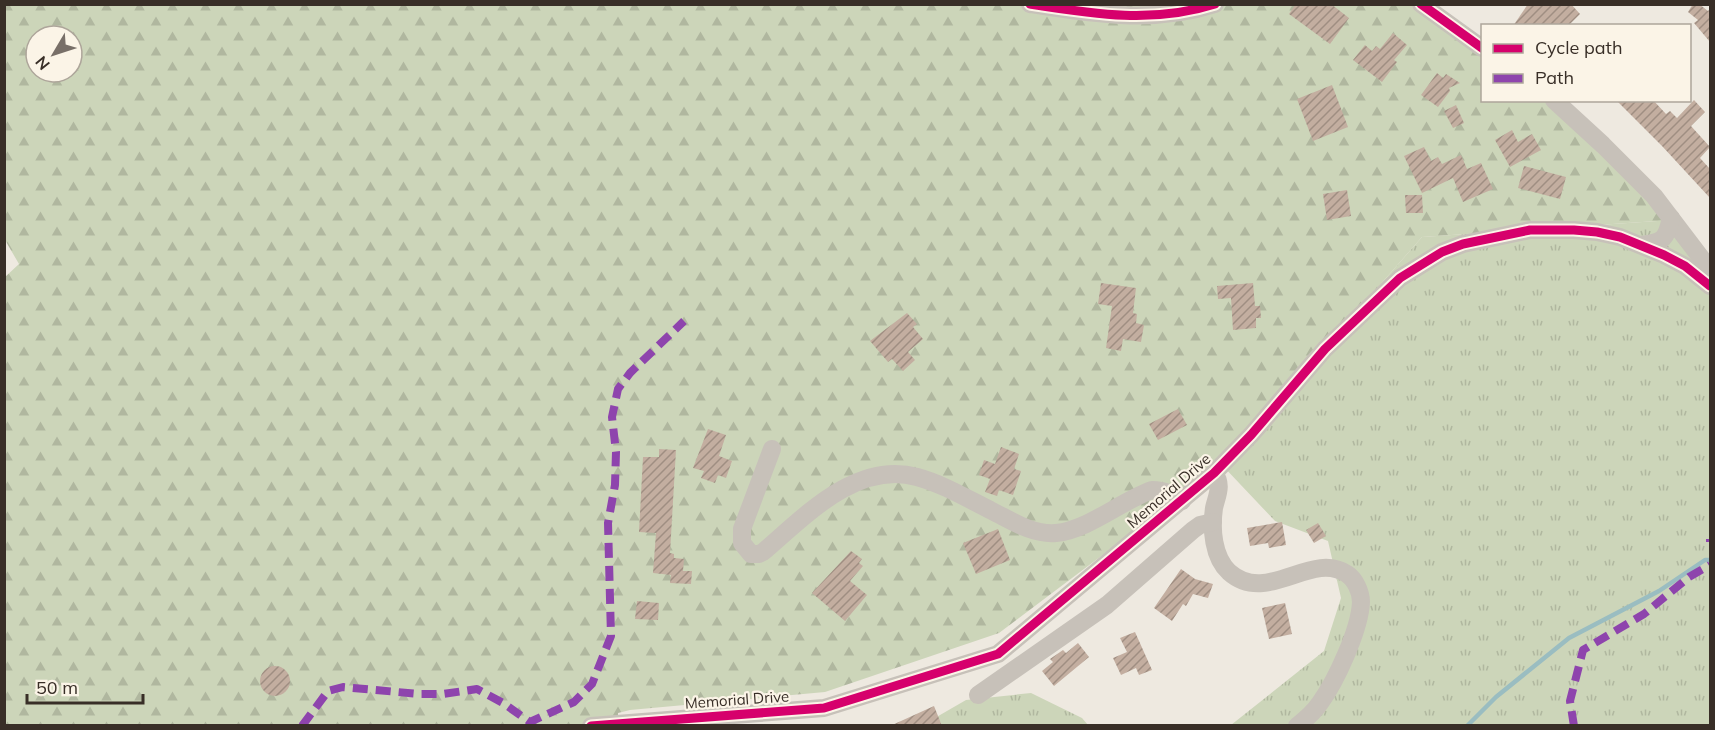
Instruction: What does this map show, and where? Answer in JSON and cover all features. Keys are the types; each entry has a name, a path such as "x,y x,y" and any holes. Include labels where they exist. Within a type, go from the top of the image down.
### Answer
{"street":[{"path":"1030,4 1097,15 1152,17 1193,12 1215,4"},
{"path":"1421,4 1481,47"},
{"path":"1556,102 1654,196 1705,263 1708,284"},
{"path":"1642,245 1658,243 1664,239 1671,218"},
{"name":"Memorial Drive","path":"591,726 824,708 998,654 1214,473 1251,435 1325,349 1400,278 1442,252 1485,238 1530,230 1597,232 1642,245 1685,266 1708,284"},
{"path":"772,449 742,529 742,543 747,552 751,554 763,552 833,495 853,484 882,474 905,474 928,481 1023,526 1046,533 1057,533 1075,528 1152,490 1162,490 1182,501"},
{"path":"1214,473 1219,484 1213,522 1218,557 1228,571 1240,580 1252,584 1266,584 1314,570 1329,569 1347,574 1359,591 1361,599 1359,616 1349,646 1320,703 1297,726"},
{"path":"978,695 1107,605 1193,530 1200,525 1213,522"}],"green space":[{"path":"5,4 1415,5 1481,52 1481,102 1551,102 1672,220 1422,237 1222,465 999,633 825,692 630,710 618,713 618,726 5,725 4,278 19,264 5,240"},
{"path":"1672,220 1710,278 1710,725 1231,725 1324,651 1341,598 1328,541 1275,521 1222,465 1422,237"},
{"path":"1031,693 1082,718 1088,725 921,726 966,700"}],"building":[{"path":"1296,4 1331,4 1349,18 1330,44 1289,14"},
{"path":"1528,4 1571,4 1580,14 1570,24 1514,24"},
{"path":"1693,4 1699,4 1708,11 1710,9 1710,42 1694,23 1698,20 1688,12"},
{"path":"1393,33 1407,45 1394,60 1397,62 1382,82 1353,60 1365,45 1372,51 1376,46 1380,49"},
{"path":"1437,73 1443,78 1446,74 1460,83 1449,88 1450,91 1438,107 1421,95"},
{"path":"1332,85 1348,127 1313,141 1297,99"},
{"path":"1694,100 1705,112 1691,126 1710,147 1700,158 1710,169 1710,198 1618,102 1655,102 1666,114 1670,111 1677,118"},
{"path":"1456,105 1464,123 1453,128 1444,111"},
{"path":"1512,130 1518,142 1532,134 1541,150 1510,167 1495,140"},
{"path":"1424,147 1431,161 1438,157 1442,164 1461,155 1467,169 1481,163 1493,189 1463,202 1453,178 1422,193 1404,156"},
{"path":"1524,166 1566,177 1560,199 1518,188"},
{"path":"1347,190 1351,216 1327,220 1323,194"},
{"path":"1405,195 1422,195 1423,213 1406,213"},
{"path":"1101,283 1136,288 1133,313 1137,314 1136,323 1144,325 1141,342 1123,339 1121,351 1106,348 1112,306 1098,304"},
{"path":"1253,283 1255,306 1260,306 1261,318 1256,318 1256,328 1233,330 1231,298 1218,299 1217,286"},
{"path":"907,313 917,324 913,327 923,339 908,352 915,360 903,371 892,359 888,362 870,341"},
{"path":"1178,409 1187,425 1158,440 1149,424"},
{"path":"708,429 726,435 719,456 732,461 726,478 718,475 715,483 701,478 704,471 693,468"},
{"path":"1001,447 1019,454 1014,469 1021,471 1013,495 999,490 997,496 985,492 990,479 979,475 984,460 995,464"},
{"path":"659,449 676,450 670,553 674,554 674,558 684,559 683,571 692,571 691,584 670,583 671,575 653,573 656,533 639,532 643,457 659,457"},
{"path":"1282,522 1286,545 1269,548 1268,543 1250,546 1247,528"},
{"path":"1318,523 1326,536 1314,543 1306,530"},
{"path":"998,529 1010,560 976,574 963,543"},
{"path":"851,551 862,559 859,563 863,566 850,581 867,595 845,621 812,593"},
{"path":"1181,569 1195,579 1213,584 1208,598 1193,594 1186,606 1183,604 1172,621 1154,608"},
{"path":"637,601 659,603 658,620 635,619"},
{"path":"1285,603 1292,634 1269,639 1262,608"},
{"path":"1135,632 1152,670 1139,675 1136,668 1121,675 1113,658 1127,652 1120,638"},
{"path":"1078,643 1089,657 1054,686 1042,671 1053,662 1050,659 1063,650 1066,653"},
{"path":"275,666 286,670 290,681 286,692 275,696 264,692 260,681 264,670"},
{"path":"934,706 942,726 890,726"}],"waterway":[{"path":"1467,726 1496,697 1569,638 1659,591 1705,560 1710,560"}],"marked path":[{"path":"302,726 328,691 343,687 419,694 443,694 477,689 503,703 530,722 574,702 592,684 611,636 608,523 615,485 616,452 612,417 618,389 630,373 684,321"},
{"path":"1574,726 1570,701 1583,650 1644,614 1689,577 1710,565"}],"cycle path":[{"path":"1030,4 1123,15 1169,14 1215,4"},
{"path":"1421,4 1481,47"},
{"path":"591,726 824,708 998,654 1214,473 1251,435 1325,349 1400,278 1442,252 1463,244 1530,230 1597,232 1620,237 1664,255 1685,266 1710,286"}]}
